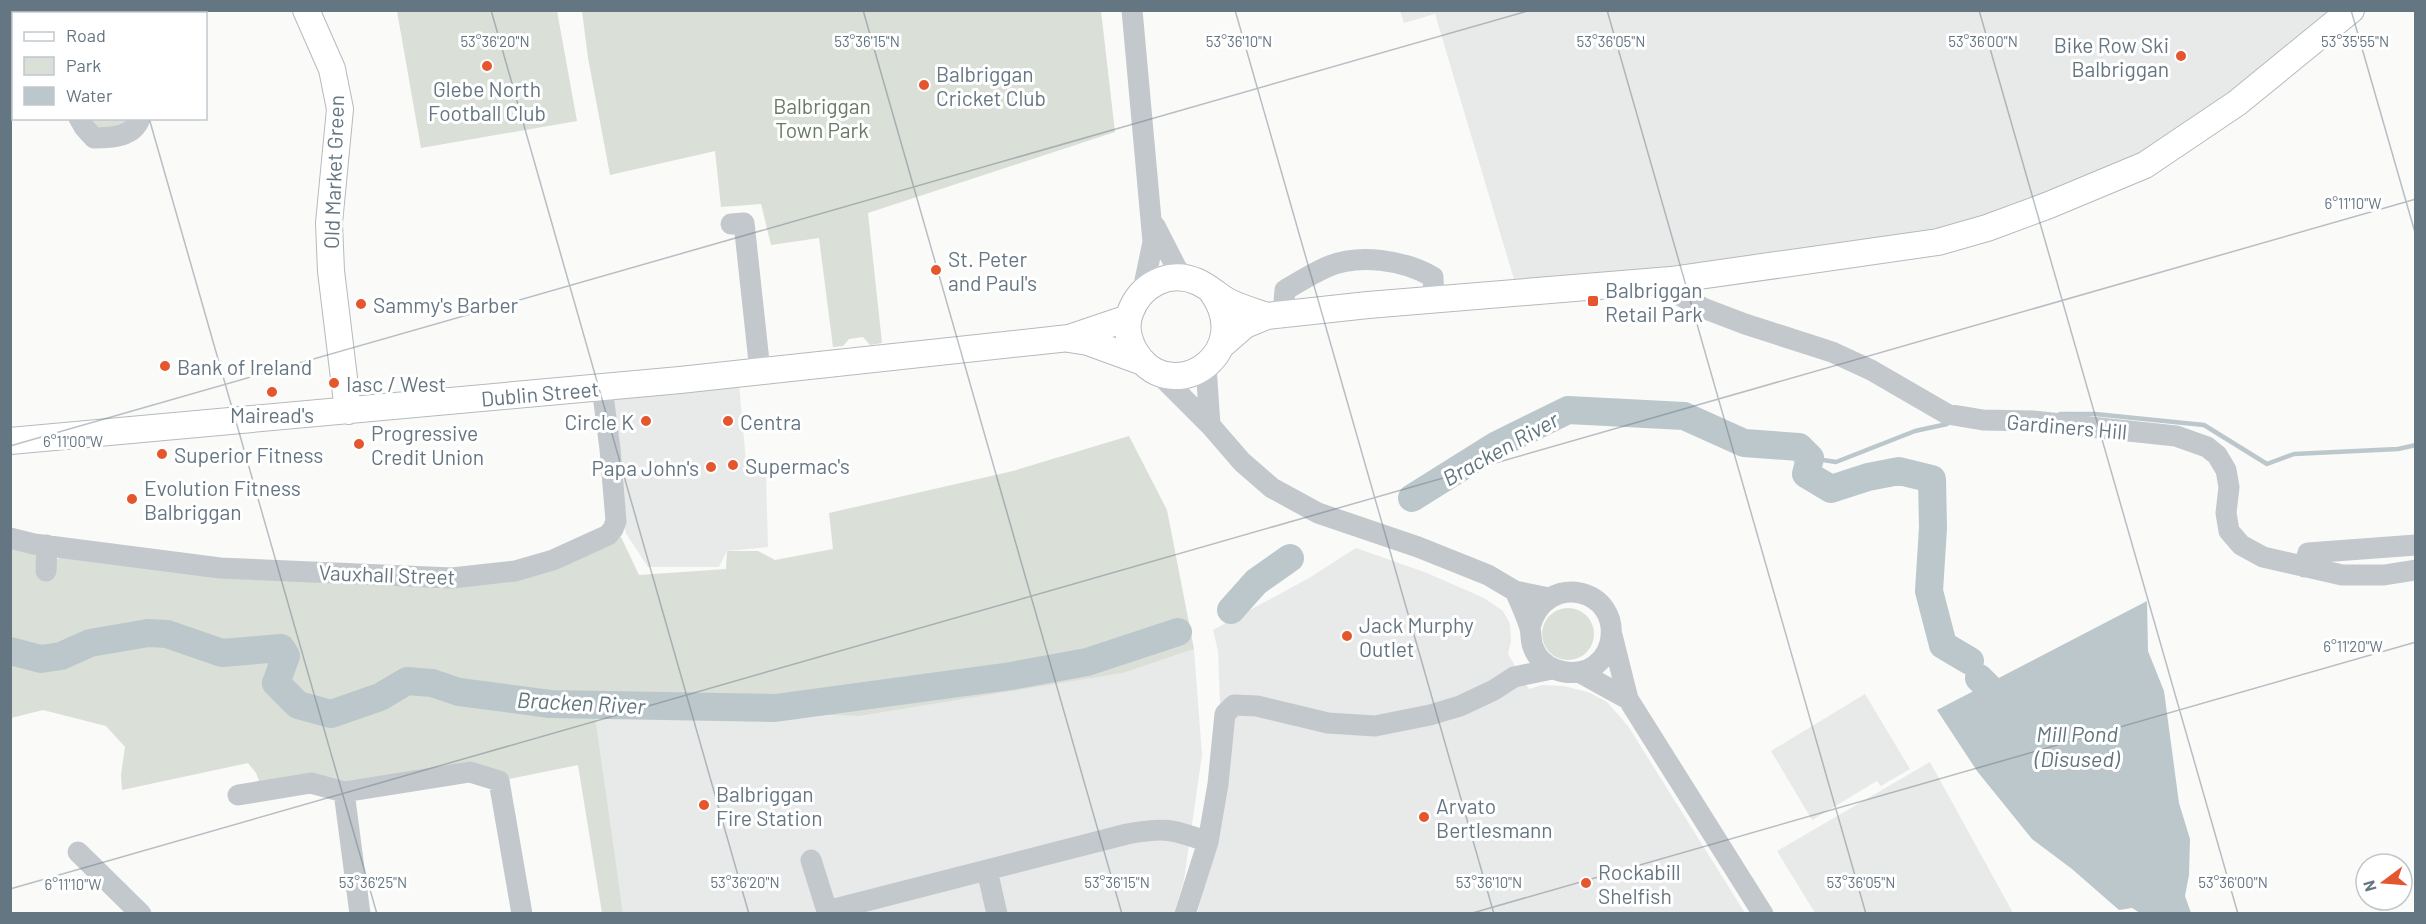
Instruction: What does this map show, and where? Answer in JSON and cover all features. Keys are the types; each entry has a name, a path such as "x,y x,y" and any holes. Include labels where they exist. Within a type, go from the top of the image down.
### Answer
{"main road":[{"name":"Old Market Green","path":"306,10 332,69 340,109 329,223 331,271 348,411"},
{"path":"1275,315 1229,302 1200,283 1187,278 1172,277 1156,281 1143,290 1128,318 1128,334 1133,349 1149,366 1169,375 1182,375 1206,366 1222,345 1245,325 1275,315 1671,280 1938,242 1987,228 2049,205 2145,165 2237,103 2351,10"},
{"path":"1212,292 1220,303 1225,317 1226,331 1222,345"},
{"name":"Dublin Street","path":"10,441 760,372 1069,339 1128,318"},
{"name":"Dublin Street","path":"1069,339 1088,342 1149,366"}],"street":[{"path":"1132,10 1153,243 1143,290"},
{"path":"80,120 94,138 118,138 139,120"},
{"path":"1152,220 1177,269 1187,278"},
{"path":"731,224 744,223 760,372"},
{"path":"1275,315 1285,290 1329,266 1352,261 1388,261 1421,270 1433,277 1434,300"},
{"name":"Gardiners Hill","path":"1671,280 1681,296 1703,308 1832,352 1871,370 1953,415 2176,436 2207,447 2217,455 2226,470 2229,487 2226,513 2229,531 2241,545 2263,557 2342,575 2384,575 2415,570"},
{"path":"1149,366 1210,425 1242,462 1272,488 1318,513 1418,547 1488,575 1515,591 1549,598"},
{"path":"1206,366 1210,425"},
{"name":"Vauxhall Street","path":"10,538 220,568 452,578 495,575 524,569 565,555 608,535 613,529 615,521 610,449 602,387"},
{"path":"46,571 47,545"},
{"path":"2304,567 2307,553 2415,545"},
{"path":"1515,591 1531,633 1534,651 1552,669 1565,673 1592,668 1603,658 1612,635"},
{"path":"1514,677 1531,633 1533,616 1540,606 1561,592 1574,591 1597,600 1606,610 1611,622 1612,635 1628,699 1763,914"},
{"path":"1185,914 1208,842 1218,784 1222,726 1225,714 1234,705 1257,706 1328,723 1375,726 1430,715 1460,706 1494,690 1514,677 1552,669"},
{"path":"1579,672 1628,699"},
{"path":"238,795 311,783 344,792 470,772 499,781 522,914"},
{"path":"344,792 360,914"},
{"path":"811,860 828,912 1127,834 1159,828 1178,831 1208,842"},
{"path":"78,852 141,914"},
{"path":"987,870 998,914"}],"shaded area":[{"path":"1400,11 2351,11 2145,165 1987,228 1518,293 1435,14 1404,23"},
{"path":"739,384 747,472 766,471 768,547 727,551 719,567 648,567 627,535 622,523 609,397"},
{"path":"1356,548 1427,573 1484,598 1503,611 1510,624 1511,641 1508,654 1529,689 1542,685 1563,686 1588,692 1607,702 1628,726 1745,913 1197,914 1224,808 1218,651 1213,630 1309,578"},
{"path":"1194,649 1202,755 1184,880 1174,913 623,913 593,710 860,716 1123,673"},
{"path":"1865,694 1910,769 1881,786 1877,781 1812,820 1771,751"},
{"path":"1930,762 2013,913 1815,913 1777,851"}],"green space":[{"name":"Glebe North Football Club","path":"397,11 557,11 577,121 421,148"},
{"name":"Balbriggan Town Park","path":"582,11 1101,11 1115,132 868,213 882,343 870,345 863,337 849,339 843,346 833,347 819,238 771,245 761,204 721,207 715,151 610,175 588,58"},
{"path":"88,120 130,120 129,122 103,133"},
{"path":"1129,436 1167,510 1194,649 1123,673 860,716 594,710 623,913 602,913 578,765 499,781 263,791 256,773 248,763 122,790 121,775 125,747 106,726 43,710 11,718 10,545 31,549 53,562 62,556 441,583 612,542 621,537 639,575 726,569 727,551 758,551 775,560 833,549 829,513 1013,471"},
{"path":"1563,608 1573,608 1583,612 1590,619 1594,634 1590,649 1583,656 1573,660 1563,660 1553,656 1546,649 1542,639 1542,629 1546,619 1553,612"}],"water":[{"name":"Mill Pond (Disused)","path":"2147,601 2148,651 2164,691 2179,803 2190,839 2189,875 2185,896 2191,913 2140,913 2132,908 2119,910 2072,869 2032,839 1977,771 1937,710"}],"waterway":[{"name":"Bracken River","path":"1412,498 1495,446 1568,410 1684,416 1744,443 1799,447 1810,458 1806,474 1831,489 1868,477 1899,471 1932,479 1933,528 1929,591 1943,645 1970,661"},
{"path":"2060,414 2095,414 2204,425 2267,464 2294,454 2398,449 2416,445"},
{"path":"1810,458 1836,462 1915,431 1947,424 1949,421"},
{"name":"Bracken River","path":"1231,610 1256,582 1290,558"},
{"name":"Bracken River","path":"10,651 41,659 61,656 90,643 148,633 167,634 222,653 281,648 286,656 276,683 298,705 331,714 380,697 407,681 432,683 459,692 550,704 775,708 1011,676 1087,662 1178,632"},
{"name":"Bracken River","path":"1979,678 2014,713"}],"place":[{"name":"Bike Row Ski Balbriggan","path":"2181,56"},
{"name":"Glebe North Football Club","path":"487,66"},
{"name":"Balbriggan Cricket Club","path":"924,85"},
{"name":"St. Peter and Paul's","path":"936,270"},
{"name":"Balbriggan Retail Park","path":"1593,301"},
{"name":"Sammy's Barber","path":"361,304"},
{"name":"Bank of Ireland","path":"165,366"},
{"name":"Iasc / West","path":"334,383"},
{"name":"Mairead's","path":"272,392"},
{"name":"Circle K","path":"646,421"},
{"name":"Centra","path":"728,421"},
{"name":"Progressive Credit Union","path":"359,444"},
{"name":"Superior Fitness","path":"162,454"},
{"name":"Supermac's","path":"733,465"},
{"name":"Papa John's","path":"711,467"},
{"name":"Evolution Fitness Balbriggan","path":"132,499"},
{"name":"Jack Murphy Outlet","path":"1347,636"},
{"name":"Balbriggan Fire Station","path":"704,805"},
{"name":"Arvato Bertlesmann","path":"1424,817"},
{"name":"Rockabill Shelfish","path":"1586,883"}]}
